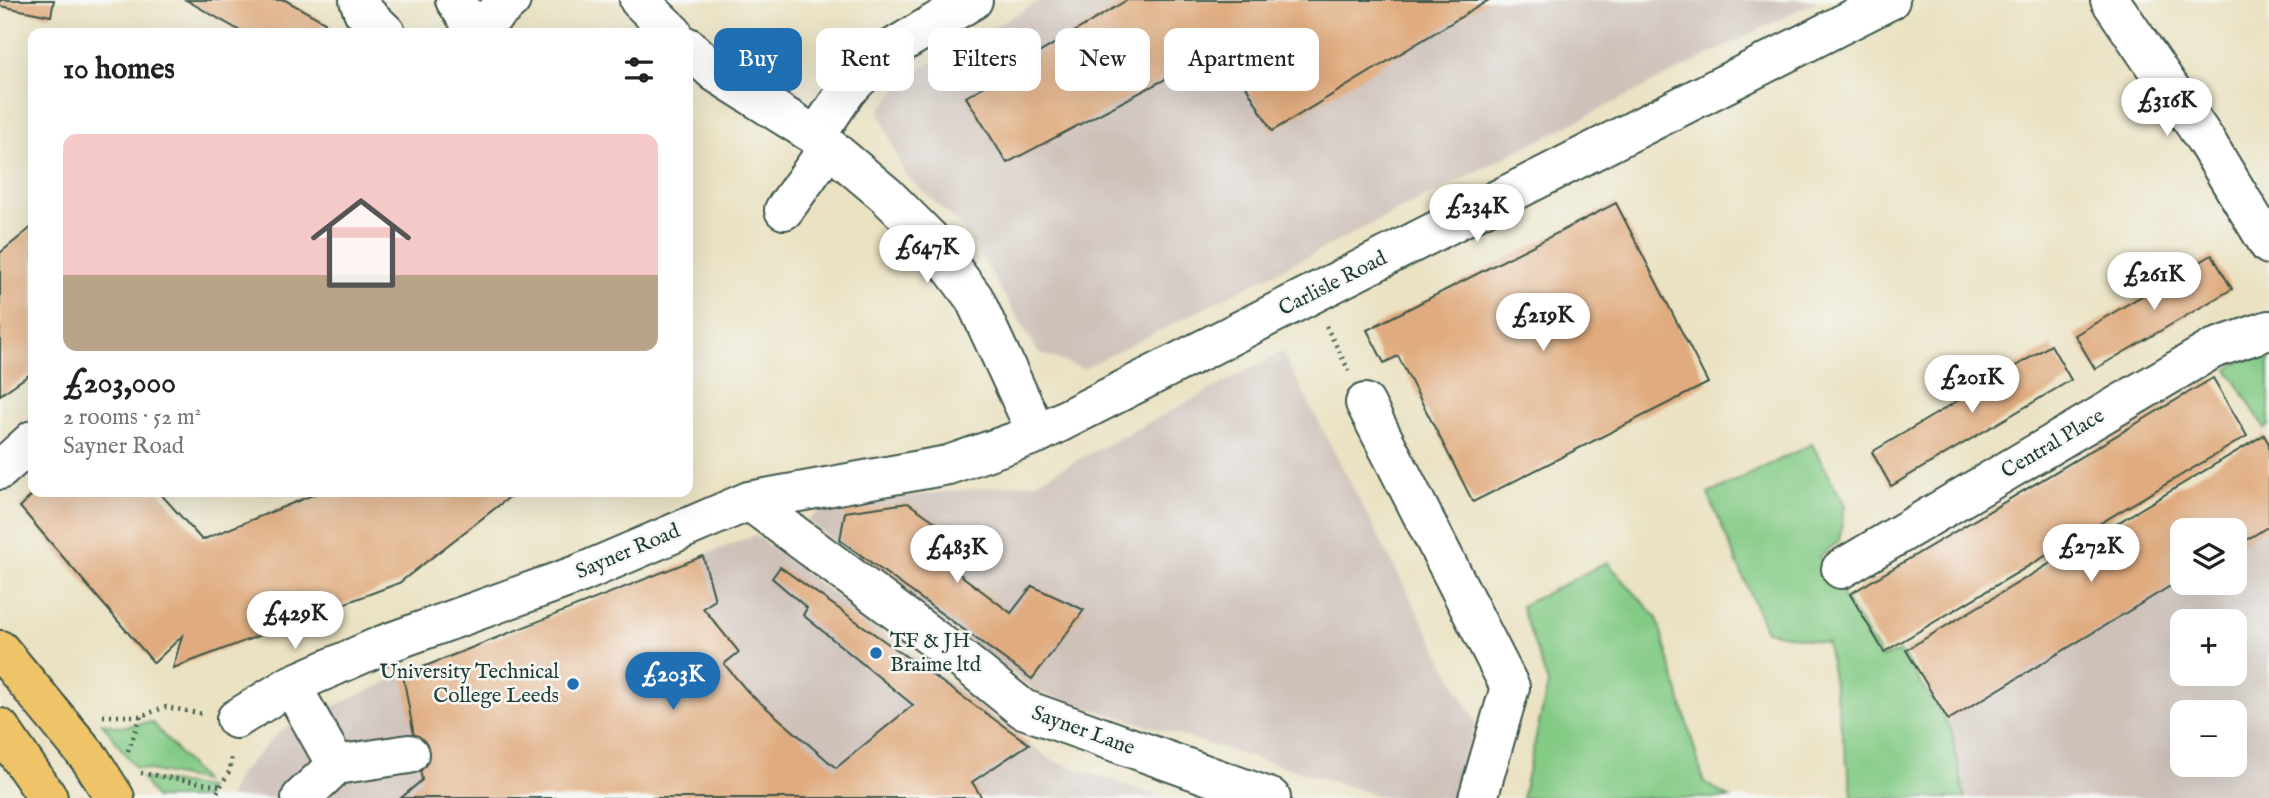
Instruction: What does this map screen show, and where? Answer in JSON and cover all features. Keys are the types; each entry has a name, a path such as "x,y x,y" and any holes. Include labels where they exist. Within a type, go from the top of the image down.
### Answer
{"main road":[{"path":"0,650 82,750 122,785"},
{"path":"9,741 18,798"},
{"path":"9,741 48,798"}],"street":[{"path":"359,0 363,11 381,28"},
{"path":"455,0 472,28"},
{"path":"480,28 511,0"},
{"path":"639,0 668,28"},
{"path":"784,210 823,141 847,90 883,54 973,0"},
{"name":"Carlisle Road","path":"1037,434 1890,0"},
{"path":"2110,0 2206,141 2269,245"},
{"path":"693,52 716,74 823,141 886,195 929,238 974,298 1037,434"},
{"name":"Central Place","path":"1841,569 2213,349 2269,330"},
{"path":"1365,403 1510,687 1478,798"},
{"name":"Sayner Road","path":"236,719 291,685 385,644 579,574 749,501 948,465 1037,434"},
{"path":"0,471 28,445"},
{"name":"Sayner Lane","path":"749,501 965,662 1023,709 1270,798"},
{"path":"291,685 336,765"},
{"path":"301,798 336,765 409,754"}],"path":[{"path":"1310,295 1365,403"},
{"path":"94,712 106,718 141,716 166,707 236,719 230,770 214,798"},
{"path":"124,761 141,716"},
{"path":"122,785 220,786"}],"shaded area":[{"path":"1041,0 1818,0 1083,369 1038,352 965,230 904,174 879,111 895,91 914,91 914,73 928,65 928,91 1041,91 1041,28 992,28"},
{"path":"1282,352 1476,723 1452,798 1386,798 1037,692 807,521 828,505 1036,482"},
{"path":"2264,435 2269,444 2269,798 1965,798 1948,720 1906,650"},
{"path":"755,535 1051,760 1165,798 228,798 239,774 281,730 403,675"}],"green space":[{"path":"2269,345 2269,426 2265,429 2228,369"},
{"path":"1812,444 1845,505 1839,541 1819,557 1881,657 1901,652 1951,730 1965,798 1853,798 1827,643 1766,631 1708,494"},
{"path":"1607,562 1657,618 1704,782 1729,798 1522,798 1548,684 1521,606"},
{"path":"152,722 203,781 135,767 102,723 120,727"},
{"path":"142,778 208,788 205,798 155,798"}],"building":[{"path":"0,0 54,0 51,16 0,6"},
{"path":"186,0 285,0 325,22 321,28 235,28"},
{"path":"1127,0 1489,0 1272,131 1249,91 1319,91 1319,28 1164,28 1164,80 1150,87 1150,28 1081,28"},
{"path":"1055,43 1055,91 1143,91 1007,163 966,97 976,91 1041,91 1041,52"},
{"path":"1616,203 1708,383 1473,502 1398,356 1384,363 1367,330"},
{"path":"28,230 28,375 0,395 0,253"},
{"path":"2212,255 2232,289 2095,369 2075,335"},
{"path":"2051,345 2071,380 1891,486 1872,452"},
{"path":"2213,378 2247,436 1884,652 1850,594"},
{"path":"2264,435 2269,444 2269,526 2247,540 2247,518 2170,518 2170,586 1948,720 1906,650"},
{"path":"30,497 163,497 202,540 308,497 510,497 399,583 173,668 182,636 154,663 20,507"},
{"path":"908,503 963,541 950,567 1011,613 1032,586 1084,610 1032,679 840,540 845,512"},
{"name":"University Technical College Leeds","path":"703,556 715,600 703,608 739,652 724,664 748,692 836,768 913,705 803,615 807,608 772,578 780,567 1029,744 972,782 982,798 401,798 422,780 403,675"}],"place":[{"name":"TF & JH Braime ltd","path":"876,653"},
{"name":"University Technical College Leeds","path":"573,684"}]}
